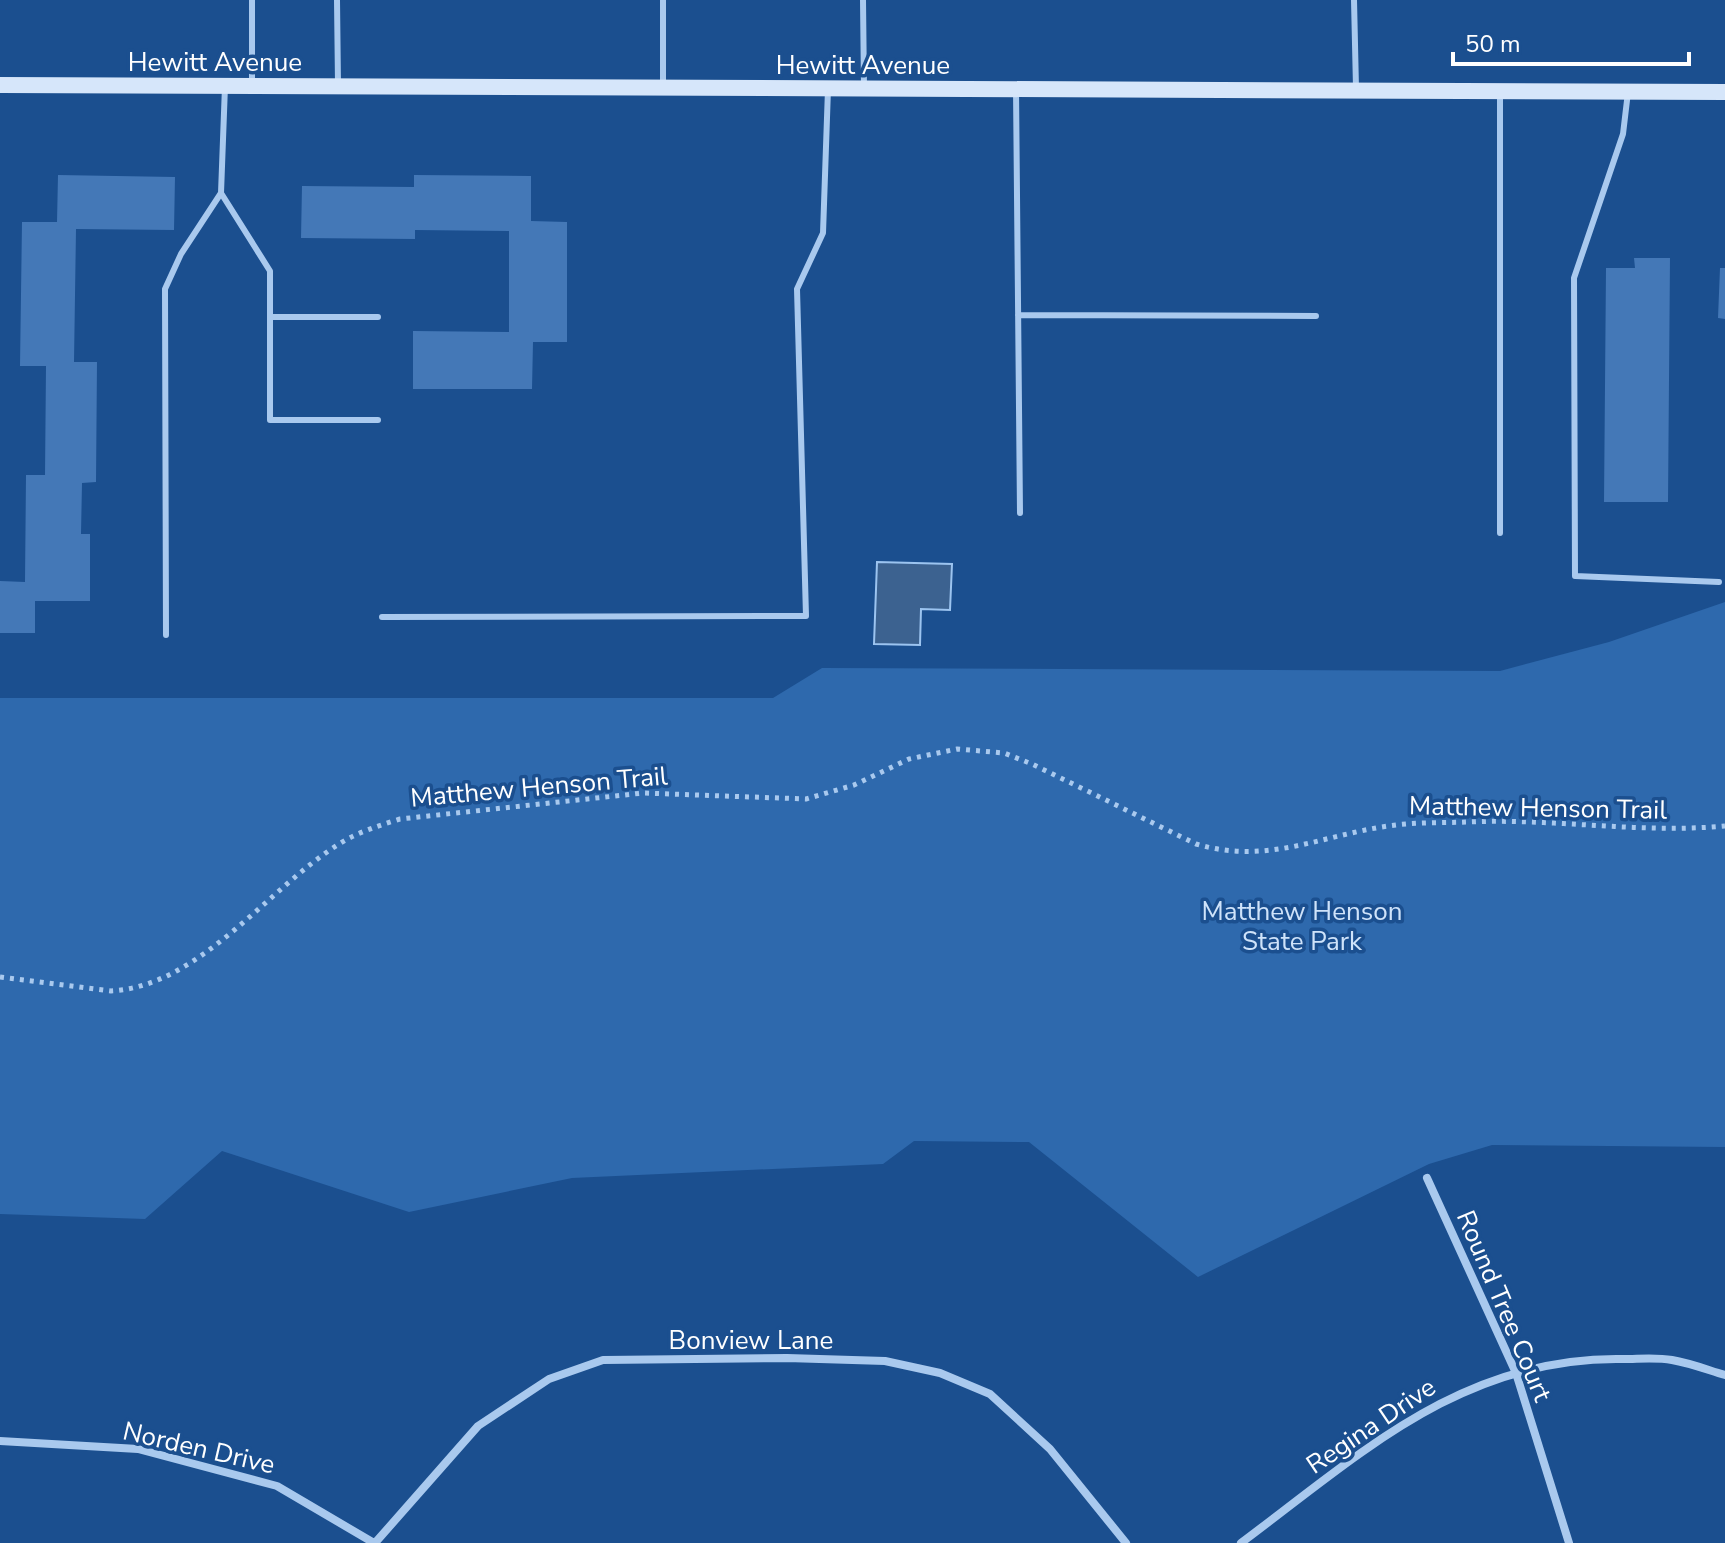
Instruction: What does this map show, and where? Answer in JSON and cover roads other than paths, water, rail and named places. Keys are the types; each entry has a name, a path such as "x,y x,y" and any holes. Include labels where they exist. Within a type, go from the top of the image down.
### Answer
{"street":[{"name":"Hewitt Avenue","path":"0,85 1725,92"},
{"name":"Round Tree Court","path":"1427,1178 1516,1373 1569,1543"},
{"name":"Bonview Lane","path":"375,1543 478,1426 549,1379 603,1360 787,1358 885,1361 940,1373 990,1394 1050,1449 1126,1543"},
{"name":"Regina Drive","path":"1241,1543 1396,1427 1452,1394 1516,1373 1582,1358 1671,1360 1725,1375"},
{"name":"Norden Drive","path":"0,1441 138,1449 277,1486 375,1543"}],"lane":[{"path":"252,0 252,86"},
{"path":"337,0 338,87"},
{"path":"663,0 663,88"},
{"path":"863,0 864,89"},
{"path":"1354,0 1356,91"},
{"path":"166,635 165,289 181,254 221,193 225,86"},
{"path":"382,617 806,616 797,289 823,233 828,89"},
{"path":"1016,89 1020,513"},
{"path":"1500,92 1500,533"},
{"path":"1628,92 1623,134 1574,278 1575,576 1719,582"},
{"path":"221,193 270,271 270,420 378,420"},
{"path":"1018,315 1316,316"},
{"path":"270,317 378,317"}],"park label":[{"name":"Matthew Henson State Park","path":"1302,926"}]}
